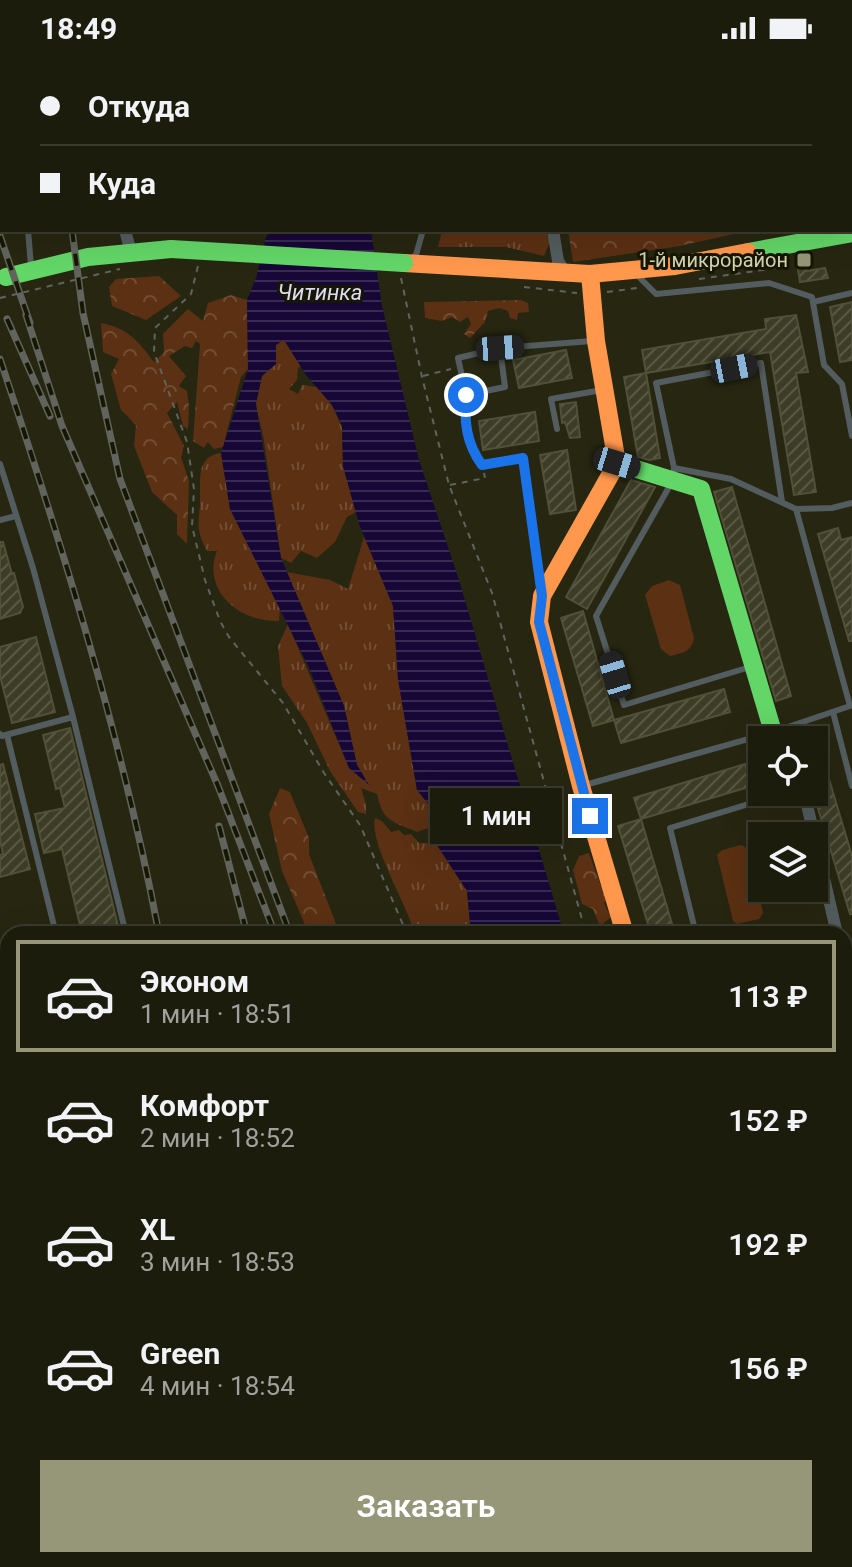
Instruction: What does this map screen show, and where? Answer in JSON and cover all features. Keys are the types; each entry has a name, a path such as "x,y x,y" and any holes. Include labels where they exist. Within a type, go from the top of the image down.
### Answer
{"street":[{"path":"126,232 130,249"},
{"path":"553,232 558,261 566,274"},
{"path":"6,277 130,249 171,249 402,268 590,274 675,266 852,233"},
{"path":"590,274 596,341 617,463 542,596 539,622 581,786 623,926"},
{"path":"617,463 674,474 701,489 773,726"},
{"path":"807,806 835,926"}],"lane":[{"path":"28,232 30,270"},
{"path":"402,268 416,255 422,232"},
{"path":"632,270 656,294 769,283 812,297 824,365 842,384 852,436"},
{"path":"813,302 852,293"},
{"path":"542,596 523,458 482,465 471,449 464,419 466,395 458,358 500,348 596,341"},
{"path":"466,395 505,387 500,348"},
{"path":"753,666 624,705 596,616 674,474 656,383 761,363 782,502"},
{"path":"557,429 551,399 605,390"},
{"path":"0,464 73,717 124,926"},
{"path":"674,474 731,479 796,509 832,508 852,503"},
{"path":"796,509 851,706 800,726"},
{"path":"0,520 16,516"},
{"path":"833,712 852,786"},
{"path":"54,926 3,734 73,717"},
{"path":"581,786 748,743"},
{"path":"694,926 670,828 748,804"}],"path":[{"path":"200,256 191,294 155,328 154,352 187,442 194,489 192,526 205,580 229,637 283,703 324,773 360,825 404,926"},
{"path":"402,268 422,377 449,485 492,593 584,926"},
{"path":"0,298 122,269"},
{"path":"422,377 460,366"},
{"path":"449,485 485,478 482,465"}],"green space":[{"path":"442,232 546,232 550,242 544,256 506,247 438,247"},
{"path":"568,232 742,232 680,246 573,262"},
{"path":"159,276 181,296 146,320 112,306 109,287 116,279"},
{"path":"231,295 247,300 248,369 241,377 223,447 214,449 208,442 204,448 193,441 200,344 196,341 192,348 185,346 169,356 186,376 179,386 187,391 189,406 188,429 183,426 177,402 167,413 184,446 181,457 189,481 187,544 177,534 177,515 152,492 134,446 136,425 121,410 111,374 119,359 103,352 101,323 132,336 154,362 164,352 163,334 188,309 203,321 208,303"},
{"path":"521,300 528,303 529,312 518,313 517,320 510,318 508,311 499,308 488,311 485,322 470,338 464,334 471,324 468,317 460,322 452,317 442,321 425,318 424,302"},
{"path":"284,340 301,366 297,380 289,389 298,394 302,385 317,387 332,405 342,428 343,466 356,512 347,517 335,542 317,558 301,551 291,563 281,558 263,435 255,404 262,376 276,364 276,344"},
{"path":"221,453 230,509 280,607 279,621 251,617 238,610 228,602 215,579 217,551 207,551 199,528 200,480 204,463"},
{"path":"364,537 393,606 398,679 417,790 430,806 431,827 417,832 390,820 382,811 377,794 361,788 366,814 358,812 330,771 307,723 282,686 278,646 288,624 349,768 367,782 357,765 344,706 287,572 330,580 348,589"},
{"path":"669,580 680,585 694,638 689,649 670,656 661,649 645,595 652,586"},
{"path":"280,788 290,792 309,838 309,854 337,926 306,926 282,871 269,814"},
{"path":"375,818 391,832 399,830 404,835 411,834 419,843 436,843 467,891 470,926 413,926 383,858"},
{"path":"741,845 748,848 748,902 761,902 763,913 759,919 737,924 733,921 717,855 722,850"},
{"path":"589,853 601,886 607,888 609,897 604,903 611,917 600,926 593,909 582,904 573,870 579,856"}],"water":[{"name":"Читинка","path":"270,232 371,232 382,306 419,460 458,577 562,926 470,926 467,891 431,836 430,806 417,790 398,679 393,606 359,524 343,466 342,425 332,405 306,375 284,340 276,345 276,364 262,376 256,404 281,558 344,706 357,765 369,785 349,768 309,668 230,509 221,453 248,369 247,300 266,237"}],"building":[{"path":"805,255 807,271 825,268 828,278 800,282 796,257"},
{"path":"852,302 852,360 840,362 830,307"},
{"path":"796,315 808,372 796,373 816,492 794,495 770,352 646,373 642,350 766,329 765,319"},
{"path":"566,350 572,378 519,388 513,360"},
{"path":"646,373 660,458 649,460 638,457 624,377"},
{"path":"576,402 580,437 570,438 565,422 562,423 560,404"},
{"path":"535,412 539,441 483,450 479,421"},
{"path":"567,450 576,510 550,514 540,455"},
{"path":"631,480 655,487 587,609 566,597"},
{"path":"732,487 791,696 776,701 714,492"},
{"path":"838,528 841,540 852,537 852,641 849,641 818,534"},
{"path":"0,542 3,542 14,573 23,607 20,613 0,619"},
{"path":"583,611 614,720 593,726 561,618"},
{"path":"36,637 55,712 12,723 0,676 0,647"},
{"path":"724,689 730,712 621,743 614,720"},
{"path":"70,728 118,926 80,926 62,849 44,853 35,814 65,808 60,788 56,789 43,735"},
{"path":"3,764 30,869 0,877 0,855 3,854 0,840 0,765"},
{"path":"745,764 748,773 748,787 641,819 634,798"},
{"path":"828,776 852,856 852,914 828,841 828,822 822,822 817,806 828,806"},
{"path":"641,819 673,926 649,926 618,826"}],"railway":[{"path":"72,232 83,313 120,479 287,926"},
{"path":"0,236 30,323"},
{"path":"26,315 62,426 218,786 272,926"},
{"path":"7,319 50,416"},
{"path":"0,359 46,501 109,716 157,926"},
{"path":"219,826 245,926"}],"traffic: fast":[{"path":"748,252 852,233"},
{"path":"6,277 88,257 171,249"},
{"path":"171,249 404,263"},
{"path":"617,463 701,489 771,726"}],"traffic: slow":[{"path":"404,263 590,274 675,266 748,252"},
{"path":"590,274 596,341 617,463 542,596 539,622 581,786 623,926"}],"place":[{"name":"1-й микрорайон","path":"804,260"}],"route":[{"path":"466,395 464,419 471,449 482,465 523,458 542,596 539,622 590,816"}]}
